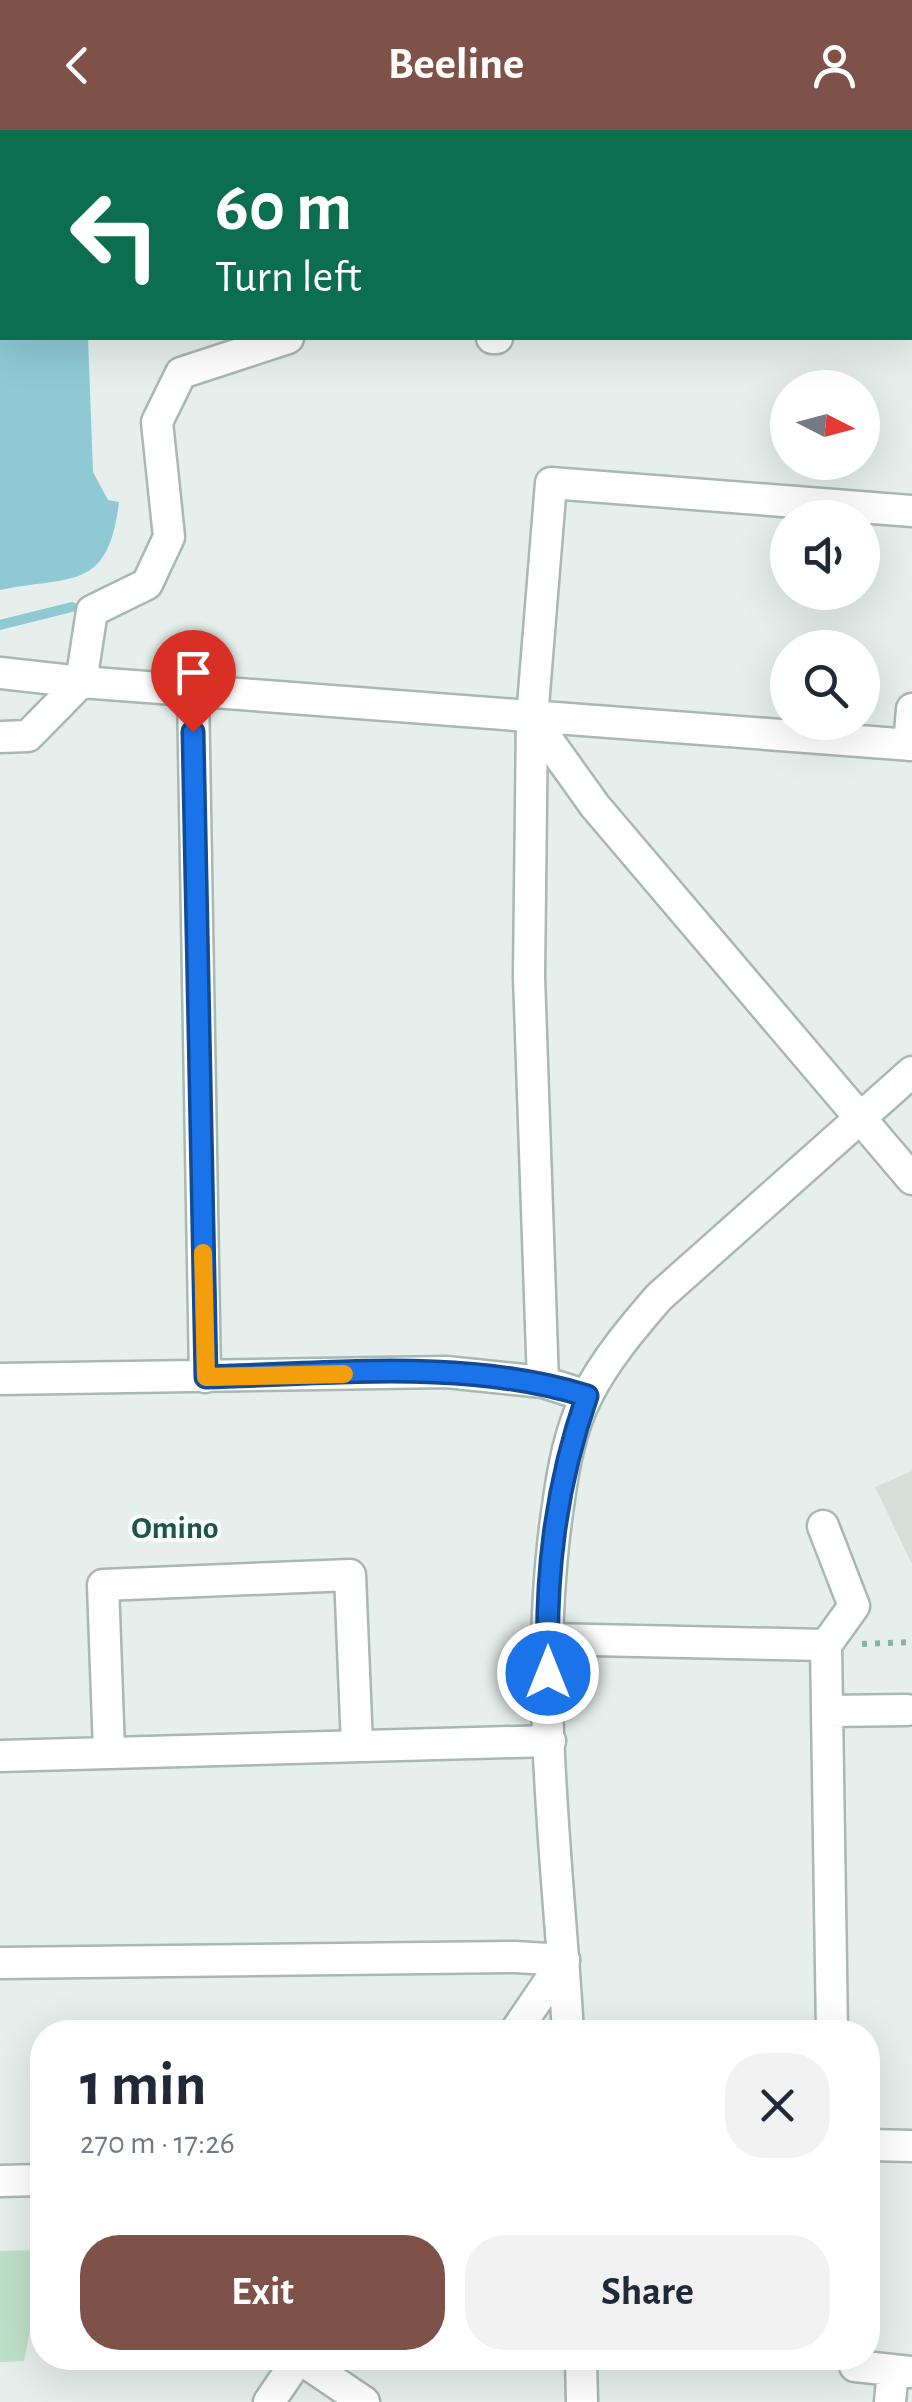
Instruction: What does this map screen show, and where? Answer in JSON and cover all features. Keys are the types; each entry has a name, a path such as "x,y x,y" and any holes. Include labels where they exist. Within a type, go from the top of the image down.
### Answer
{"street":[{"path":"0,737 28,736 81,682 92,610 146,584 169,537 157,422 181,373 282,340"},
{"path":"543,1382 530,977 532,718 551,482 912,511"},
{"path":"0,673 192,692 911,745 912,709"},
{"path":"192,692 206,1377"},
{"path":"532,718 595,806 912,1178"},
{"path":"567,2020 547,1639 552,1548 564,1461 587,1396 631,1329 659,1297 912,1072"},
{"path":"0,1379 446,1372 543,1382 587,1396"},
{"path":"823,1526 854,1606 826,1645 832,2020"},
{"path":"109,1751 104,1584 350,1575 357,1745"},
{"path":"547,1639 826,1645"},
{"path":"827,1711 907,1710"},
{"path":"0,1756 550,1741"},
{"path":"0,1963 515,1957 564,1960"},
{"path":"523,2020 564,1960"},
{"path":"880,2145 912,2146"},
{"path":"0,2181 30,2180"},
{"path":"269,2402 291,2370"},
{"path":"317,2370 364,2402"},
{"path":"581,2370 582,2402"},
{"path":"890,2402 903,2371"}],"shaded area":[{"path":"912,1471 912,1564 875,1487"}],"green space":[{"path":"30,2250 30,2331 24,2361 0,2362 0,2251"}],"water":[{"path":"0,340 88,340 93,472 108,500 119,502 114,531 106,552 83,574 0,590"}],"waterway":[{"path":"0,625 72,607"}],"slow traffic":[{"path":"203,1253 206,1377 344,1374"}],"district":[{"name":"Omino","path":"175,1528"}],"route":[{"path":"193,732 206,1377 446,1372 543,1382 587,1396 564,1461 552,1548 548,1673"}]}
